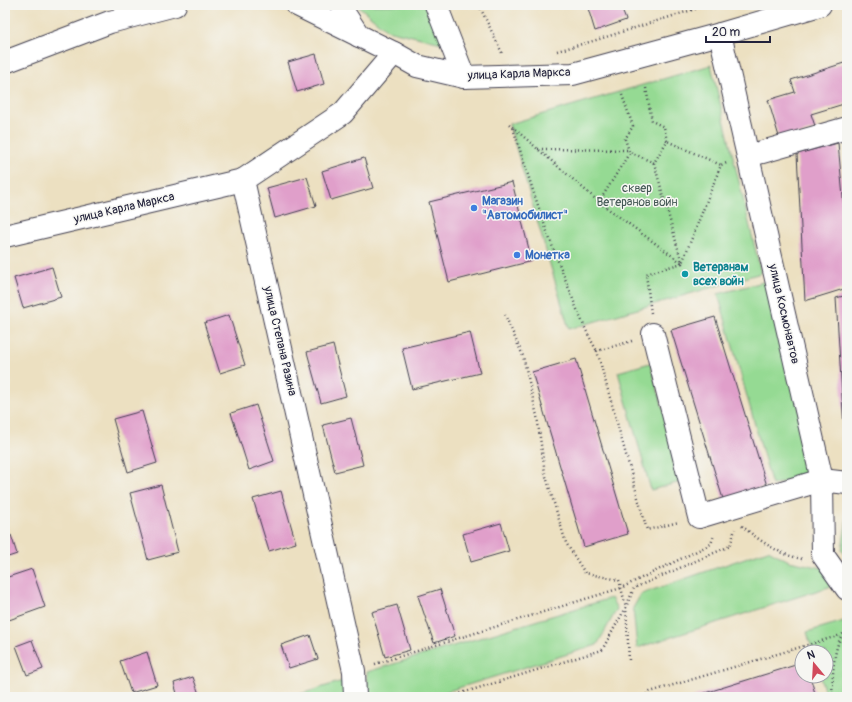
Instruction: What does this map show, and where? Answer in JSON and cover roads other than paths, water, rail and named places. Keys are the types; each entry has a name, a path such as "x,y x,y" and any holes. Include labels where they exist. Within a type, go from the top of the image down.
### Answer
{"street":[{"path":"5,62 110,22 175,5"},
{"name":"улица Карла Маркса","path":"297,5 394,52 417,66 464,77 573,74 820,5"},
{"path":"344,5 344,13 359,36"},
{"path":"436,5 464,77"},
{"name":"улица Космонавтов","path":"720,34 822,480 823,555 847,589"},
{"path":"243,180 343,112 394,52"},
{"path":"748,156 847,128"},
{"name":"улица Карла Маркса","path":"5,236 243,180"},
{"name":"улица Степана Разина","path":"243,180 354,671 355,697"},
{"path":"653,334 699,516 730,515 822,480 847,483"}],"place":[{"name":"Магазин \"Автомобилист\"","path":"474,208"},
{"name":"Монетка","path":"517,255"},
{"name":"Ветеранам всех войн","path":"685,274"}],"park label":[{"name":"сквер Ветеранов войн","path":"637,195"}]}
